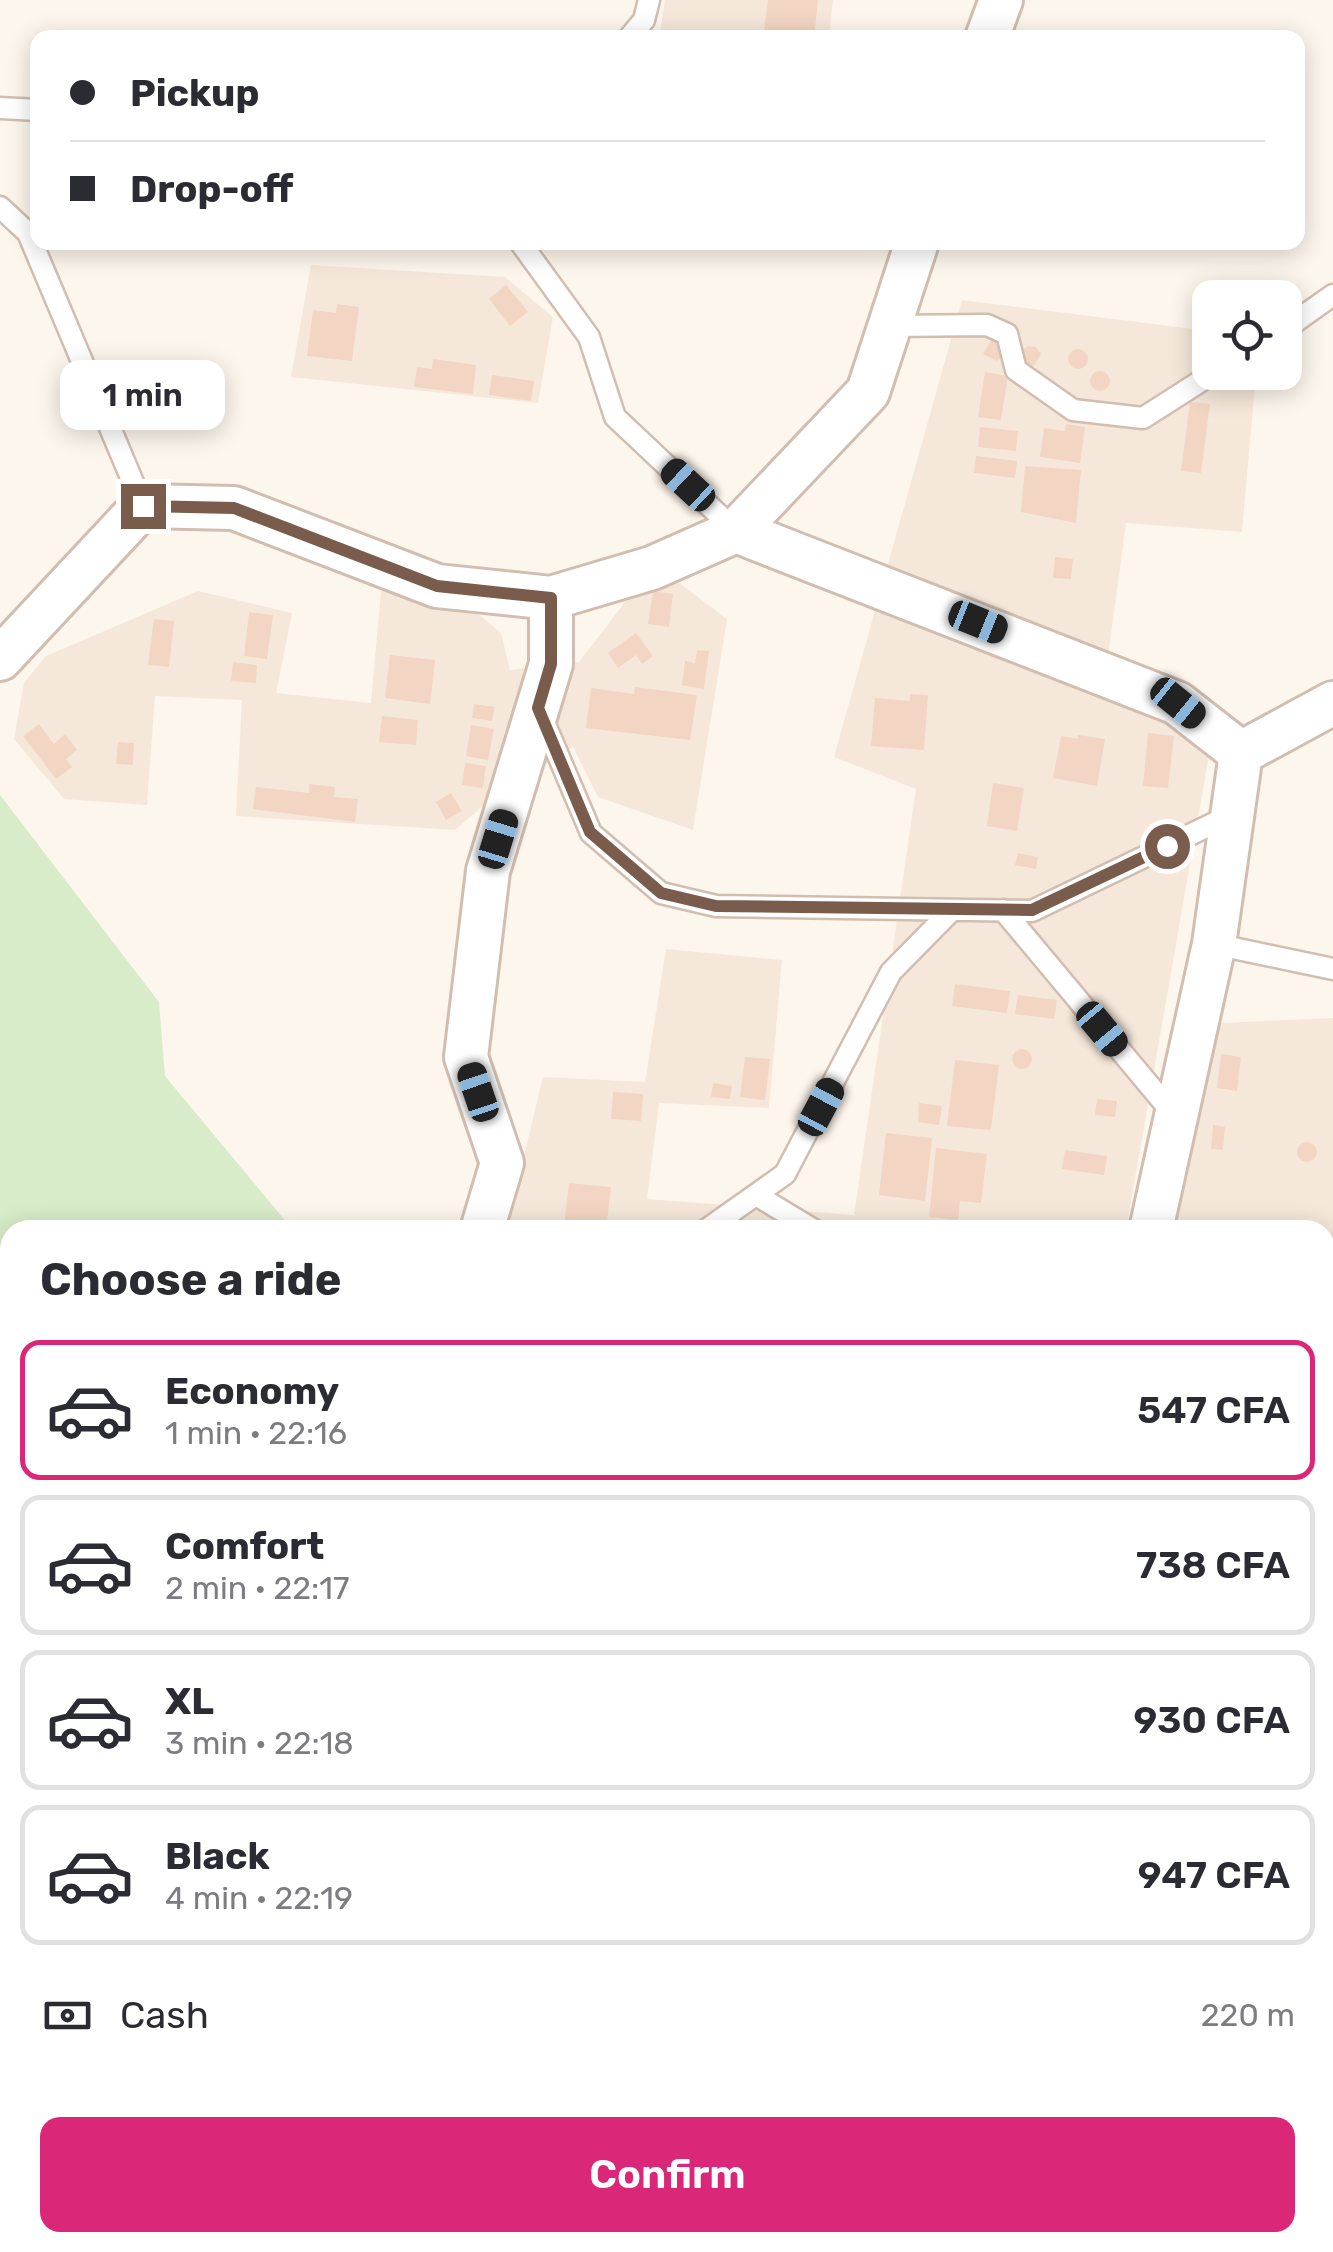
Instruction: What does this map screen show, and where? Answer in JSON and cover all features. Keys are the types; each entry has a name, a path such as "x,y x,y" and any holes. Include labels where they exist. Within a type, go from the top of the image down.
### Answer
{"street":[{"path":"991,30 1002,0"},
{"path":"0,659 143,506 234,508 437,586 551,598 652,568 736,531 868,392 914,250"},
{"path":"736,531 1178,703 1240,753"},
{"path":"485,1220 502,1163 466,1057 488,872 551,664 551,598"},
{"path":"1240,753 1333,704"},
{"path":"1153,1220 1214,944 1240,753"}],"lane":[{"path":"636,30 644,20 649,0"},
{"path":"0,108 30,110"},
{"path":"0,208 30,239"},
{"path":"35,250 143,506"},
{"path":"520,250 590,337 615,417 736,531"},
{"path":"1302,317 1333,295"},
{"path":"890,326 988,325 1007,334 1016,370 1073,410 1143,418 1192,387"},
{"path":"538,708 590,832 661,893 716,906 1032,910 1234,813"},
{"path":"720,1220 786,1174 891,972 952,910"},
{"path":"1002,910 1177,1118"},
{"path":"1214,944 1333,968"},
{"path":"756,1195 797,1220"}],"shaded area":[{"path":"665,0 833,0 830,30 660,30"},
{"path":"311,265 505,277 553,317 538,403 291,377"},
{"path":"962,300 1192,329 1192,390 1255,390 1242,532 1126,523 1104,686 1215,721 1128,1220 508,1220 543,1077 645,1082 666,949 782,960 769,1108 659,1103 647,1199 854,1215 916,789 834,757"},
{"path":"674,579 727,619 693,830 598,797 573,747 490,800 455,830 236,816 242,700 155,696 147,805 64,799 14,739 24,683 46,656 198,591 292,613 276,693 371,703 381,591 460,599 501,633 510,670 579,662 632,593"},
{"path":"1333,1018 1333,1220 1164,1220 1197,1024"}],"green space":[{"path":"0,795 159,1002 165,1076 285,1220 0,1220"}],"building":[{"path":"768,0 818,0 815,30 764,30"},
{"path":"506,285 528,312 510,326 489,299"},
{"path":"337,304 359,307 352,361 307,356 313,310 336,313"},
{"path":"991,340 1000,342 1004,356 997,361 983,354"},
{"path":"1028,346 1036,347 1041,354 1033,367 1025,365 1021,351"},
{"path":"1074,349 1082,349 1088,359 1082,369 1074,369 1068,363 1068,355"},
{"path":"433,359 476,365 473,394 414,387 417,367 432,369"},
{"path":"1096,371 1104,371 1110,381 1104,391 1096,391 1090,385 1090,377"},
{"path":"985,372 1008,376 1001,420 978,417"},
{"path":"492,375 534,381 531,401 489,395"},
{"path":"1190,402 1210,404 1201,473 1181,471"},
{"path":"1066,424 1085,427 1080,463 1040,457 1044,428 1065,431"},
{"path":"980,427 1018,431 1016,451 978,447"},
{"path":"976,456 1017,461 1015,478 974,473"},
{"path":"1025,466 1081,470 1076,523 1021,512"},
{"path":"1055,557 1073,559 1071,579 1053,578"},
{"path":"653,591 673,594 669,627 648,624"},
{"path":"249,612 273,615 267,659 244,656"},
{"path":"154,619 174,621 169,667 148,665"},
{"path":"636,633 653,656 642,664 636,655 618,668 608,653"},
{"path":"697,650 709,651 704,689 682,685 685,661 695,663"},
{"path":"390,655 435,660 430,704 385,698"},
{"path":"233,662 257,665 256,683 231,681"},
{"path":"635,687 697,695 690,740 586,728 591,688 634,694"},
{"path":"910,694 928,695 924,750 871,746 875,698 910,701"},
{"path":"474,704 495,707 492,721 472,718"},
{"path":"382,716 418,720 416,745 379,742"},
{"path":"39,724 54,744 65,734 77,750 66,759 72,767 56,779 23,736"},
{"path":"471,725 494,729 488,760 466,756"},
{"path":"1148,733 1174,736 1168,788 1143,786"},
{"path":"1078,735 1105,739 1097,786 1053,778 1061,736 1078,739"},
{"path":"118,742 134,743 133,765 116,764"},
{"path":"465,763 486,766 483,788 462,785"},
{"path":"993,783 1024,788 1017,831 987,826"},
{"path":"309,784 335,787 334,797 358,799 355,822 253,809 256,787 309,793"},
{"path":"451,793 462,811 446,820 436,802"},
{"path":"1018,853 1038,857 1036,869 1015,865"},
{"path":"955,984 1010,991 1007,1013 952,1006"},
{"path":"1018,995 1057,1000 1054,1019 1015,1014"},
{"path":"1018,1049 1026,1049 1032,1059 1026,1069 1018,1069 1012,1063 1012,1055"},
{"path":"1221,1054 1241,1057 1237,1091 1217,1088"},
{"path":"745,1057 770,1059 765,1100 740,1097"},
{"path":"955,1060 999,1065 991,1130 947,1126"},
{"path":"713,1083 732,1086 730,1099 711,1097"},
{"path":"613,1092 643,1094 641,1121 611,1119"},
{"path":"1097,1099 1117,1101 1115,1117 1095,1115"},
{"path":"919,1103 942,1106 939,1125 918,1122"},
{"path":"1213,1125 1225,1127 1223,1150 1211,1149"},
{"path":"886,1133 932,1138 925,1201 879,1195"},
{"path":"1303,1142 1311,1142 1317,1152 1311,1162 1303,1162 1297,1156 1297,1148"},
{"path":"936,1148 987,1154 981,1203 960,1201 958,1220 929,1217"},
{"path":"1065,1150 1107,1156 1104,1175 1062,1169"},
{"path":"569,1183 611,1187 607,1220 565,1220"}],"route":[{"path":"143,506 234,508 437,586 551,598 551,664 538,708 590,832 661,893 716,906 1032,910 1167,846"}]}
